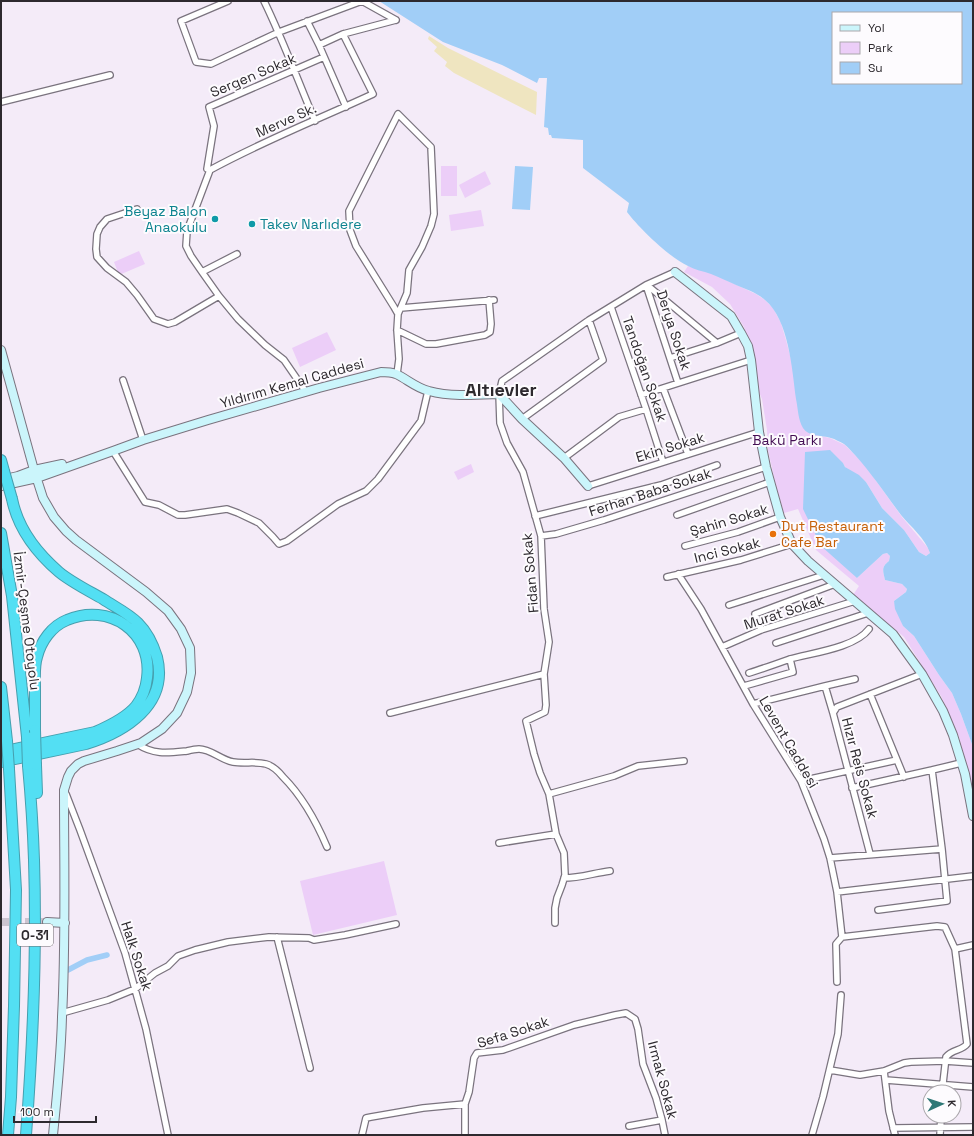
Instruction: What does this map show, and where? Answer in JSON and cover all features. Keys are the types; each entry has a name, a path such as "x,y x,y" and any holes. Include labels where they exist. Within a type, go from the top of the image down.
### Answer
{"highway":[{"path":"1,460 2,476 20,522 32,544 60,572 130,616 147,633 154,646 158,663 158,675 155,692 148,706 125,728 100,740 86,744 1,762"},
{"name":"İzmir-Çeşme Otoyolu","path":"1,533 12,596 26,736 32,766"},
{"path":"1,752 95,732 116,722 136,706 142,696 146,683 148,669 146,657 141,643 132,631 121,622 110,616 101,615 86,615 72,618 59,624 40,646 36,657 35,670 35,730 32,766"},
{"name":"O-31","path":"1,687 10,768 16,897 14,1013 8,1135"},
{"name":"O-31","path":"26,1135 34,1010 35,928 32,766"}],"street":[{"path":"228,1 181,21 196,62 211,64 279,32 362,1 396,20 343,34 319,45"},
{"path":"264,1 279,32 315,121"},
{"path":"307,21 346,107"},
{"name":"Merve Sk.","path":"210,170 252,148 373,94 343,34"},
{"name":"Sergen Sokak","path":"210,170 207,169 214,126 209,107 324,57"},
{"path":"1,102 110,75"},
{"path":"396,374 399,359 397,330 398,314 407,293 409,270 422,247 431,226 434,214 431,147 398,114 349,211 350,230 356,246 398,314"},
{"path":"210,170 187,231 186,246 191,256 219,296 238,319 284,360 306,392"},
{"path":"137,209 107,219 100,227 97,234 97,257 107,268 126,282 154,319 168,324 175,322 219,296"},
{"path":"202,272 237,254"},
{"path":"588,486 564,458 522,419 499,394 502,381 589,320 646,285 675,272 731,316 741,333 748,346 751,360 759,432 766,467 780,517 792,544 808,561 893,634 922,674 947,719 961,763 973,816"},
{"path":"646,285 717,342"},
{"name":"Derya Sokak","path":"646,285 678,383"},
{"path":"397,330 426,344 436,344 485,335 490,332 492,300 401,308"},
{"name":"Tandoğan Sokak","path":"611,307 663,462"},
{"path":"522,419 603,360 589,320"},
{"path":"670,358 741,333"},
{"path":"1,350 35,474 48,509 66,531 146,592 168,611 181,629 190,648 191,673 187,692 177,713 162,729 137,744 78,764 71,771 64,790 65,923 62,1013 53,1135"},
{"path":"641,395 751,360"},
{"name":"Yıldırım Kemal Caddesi","path":"1,486 35,474 113,451 143,440 306,392 381,372 396,374 416,386 428,391 467,395 499,394"},
{"path":"123,380 143,440"},
{"path":"663,388 688,454"},
{"path":"113,451 145,502 159,505 178,515 227,509 259,523 279,544 287,541 338,504 366,491 378,479 421,421 428,391"},
{"name":"Fidan Sokak","path":"499,394 500,423 507,443 523,472 541,536 544,610 549,642 544,674 546,705 545,712 526,721 538,767 549,794"},
{"path":"564,458 619,417 646,408"},
{"name":"Ekin Sokak","path":"588,486 759,432"},
{"path":"535,516 661,485 717,465"},
{"name":"Ferhan Baba Sokak","path":"541,536 556,534 604,520 766,467"},
{"name":"Yıldırım Kemal Caddesi","path":"2,476 35,474"},
{"path":"677,515 770,482"},
{"name":"Şahin Sokak","path":"684,546 738,532 780,517"},
{"name":"Inci Sokak","path":"667,577 741,560 792,544"},
{"name":"Levent Caddesi","path":"678,574 701,609 753,704 801,781 824,839 830,858 837,892 842,937 836,944 837,982"},
{"path":"729,605 824,574"},
{"path":"761,630 755,614 835,584"},
{"name":"Murat Sokak","path":"722,647 761,630 855,601"},
{"path":"776,643 868,613"},
{"path":"749,673 790,659 847,644 866,633 869,629"},
{"path":"744,686 794,672 790,659"},
{"path":"390,713 544,674"},
{"name":"Hızır Reis Sokak","path":"870,854 833,713 837,707 922,674"},
{"path":"753,704 855,679"},
{"path":"825,686 833,713"},
{"path":"870,694 904,777"},
{"path":"137,744 151,752 162,753 199,749 233,762 267,765 275,769 303,801 318,826 327,847"},
{"path":"801,781 897,760"},
{"path":"556,923 555,908 564,878 566,863 556,834 549,794 614,776 638,766 684,761"},
{"path":"852,788 961,763"},
{"path":"878,910 947,901 932,770"},
{"name":"Halk Sokak","path":"64,790 125,953 146,1029 168,1135"},
{"path":"500,843 556,834"},
{"path":"830,858 942,849"},
{"path":"564,878 574,878 610,871"},
{"path":"837,892 973,876"},
{"path":"47,922 65,923"},
{"path":"62,1013 108,1000 135,989 155,973 168,966 178,956 195,950 228,942 269,937 309,938 314,940 396,924"},
{"path":"842,937 937,926 945,927 955,949 967,1044 965,1047 949,1053 946,1057 943,1084"},
{"path":"278,937 310,1068"},
{"path":"955,949 973,945"},
{"path":"812,1135 830,1070 838,1034 841,995"},
{"name":"Sefa Sokak","path":"465,1104 469,1092 474,1058 477,1053 503,1050 574,1025 626,1013"},
{"name":"Irmak Sokak","path":"626,1013 635,1019 638,1029 643,1064 656,1098 662,1120 664,1135"},
{"path":"830,1070 860,1076 884,1071 904,1063 911,1062 945,1061 973,1063"},
{"path":"884,1071 889,1111 895,1135"},
{"path":"886,1080 932,1084"},
{"path":"962,1086 973,1087"},
{"path":"362,1135 366,1118 423,1108 465,1104 465,1135"},
{"path":"629,1126 662,1120"},
{"path":"940,1124 940,1135"},
{"path":"893,1128 973,1127"}],"green space":[{"path":"441,166 457,166 457,196 441,196"},
{"path":"485,171 491,184 465,198 459,185"},
{"path":"481,210 484,226 451,231 449,215"},
{"path":"139,251 145,264 119,275 114,262"},
{"name":"Bakü Parkı","path":"688,266 711,273 756,294 773,308 781,323 811,434 830,438 845,445 864,464 902,517 928,548 930,553 926,556 919,552 904,530 882,508 866,482 845,467 843,463 857,578 883,554 887,553 890,556 889,561 883,569 885,580 902,584 907,589 906,592 894,601 903,626 914,636 952,693 973,747 973,794 959,737 941,696 904,637 853,595 859,586 816,550 798,509 784,513 768,450 767,430 762,399 758,390 753,353 744,327 730,304 712,287 684,272"},
{"path":"327,332 336,350 300,367 292,348"},
{"path":"471,464 474,472 458,480 454,472"},
{"path":"384,861 397,915 313,935 300,881"}],"sand":[{"path":"429,36 448,48 537,92 536,115 454,73 445,66 447,62 434,51 437,47 428,39"}],"water":[{"path":"379,1 973,1 973,747 952,693 914,636 903,626 895,609 894,601 906,592 907,589 902,584 885,580 883,569 889,561 890,556 887,553 883,554 857,578 821,546 803,509 805,452 830,450 845,467 859,475 866,482 882,508 904,530 919,552 926,556 930,553 921,538 901,515 855,455 844,444 833,438 809,433 803,428 798,414 788,346 784,332 773,309 765,300 755,293 681,262 655,242 627,212 629,203 583,168 583,140 552,138 551,135 549,135 548,128 544,127 547,78 539,78 537,83 502,65 443,42"},
{"path":"515,166 533,167 530,210 512,209"}],"waterway":[{"path":"68,970 87,960 107,955"}],"tunnel":[{"path":"1,922 47,922"}],"place":[{"name":"Beyaz Balon Anaokulu","path":"215,219"},
{"name":"Takev Narlıdere","path":"252,224"},
{"name":"Dut Restaurant Cafe Bar","path":"773,534"}],"district":[{"name":"Altıevler","path":"501,390"}]}
